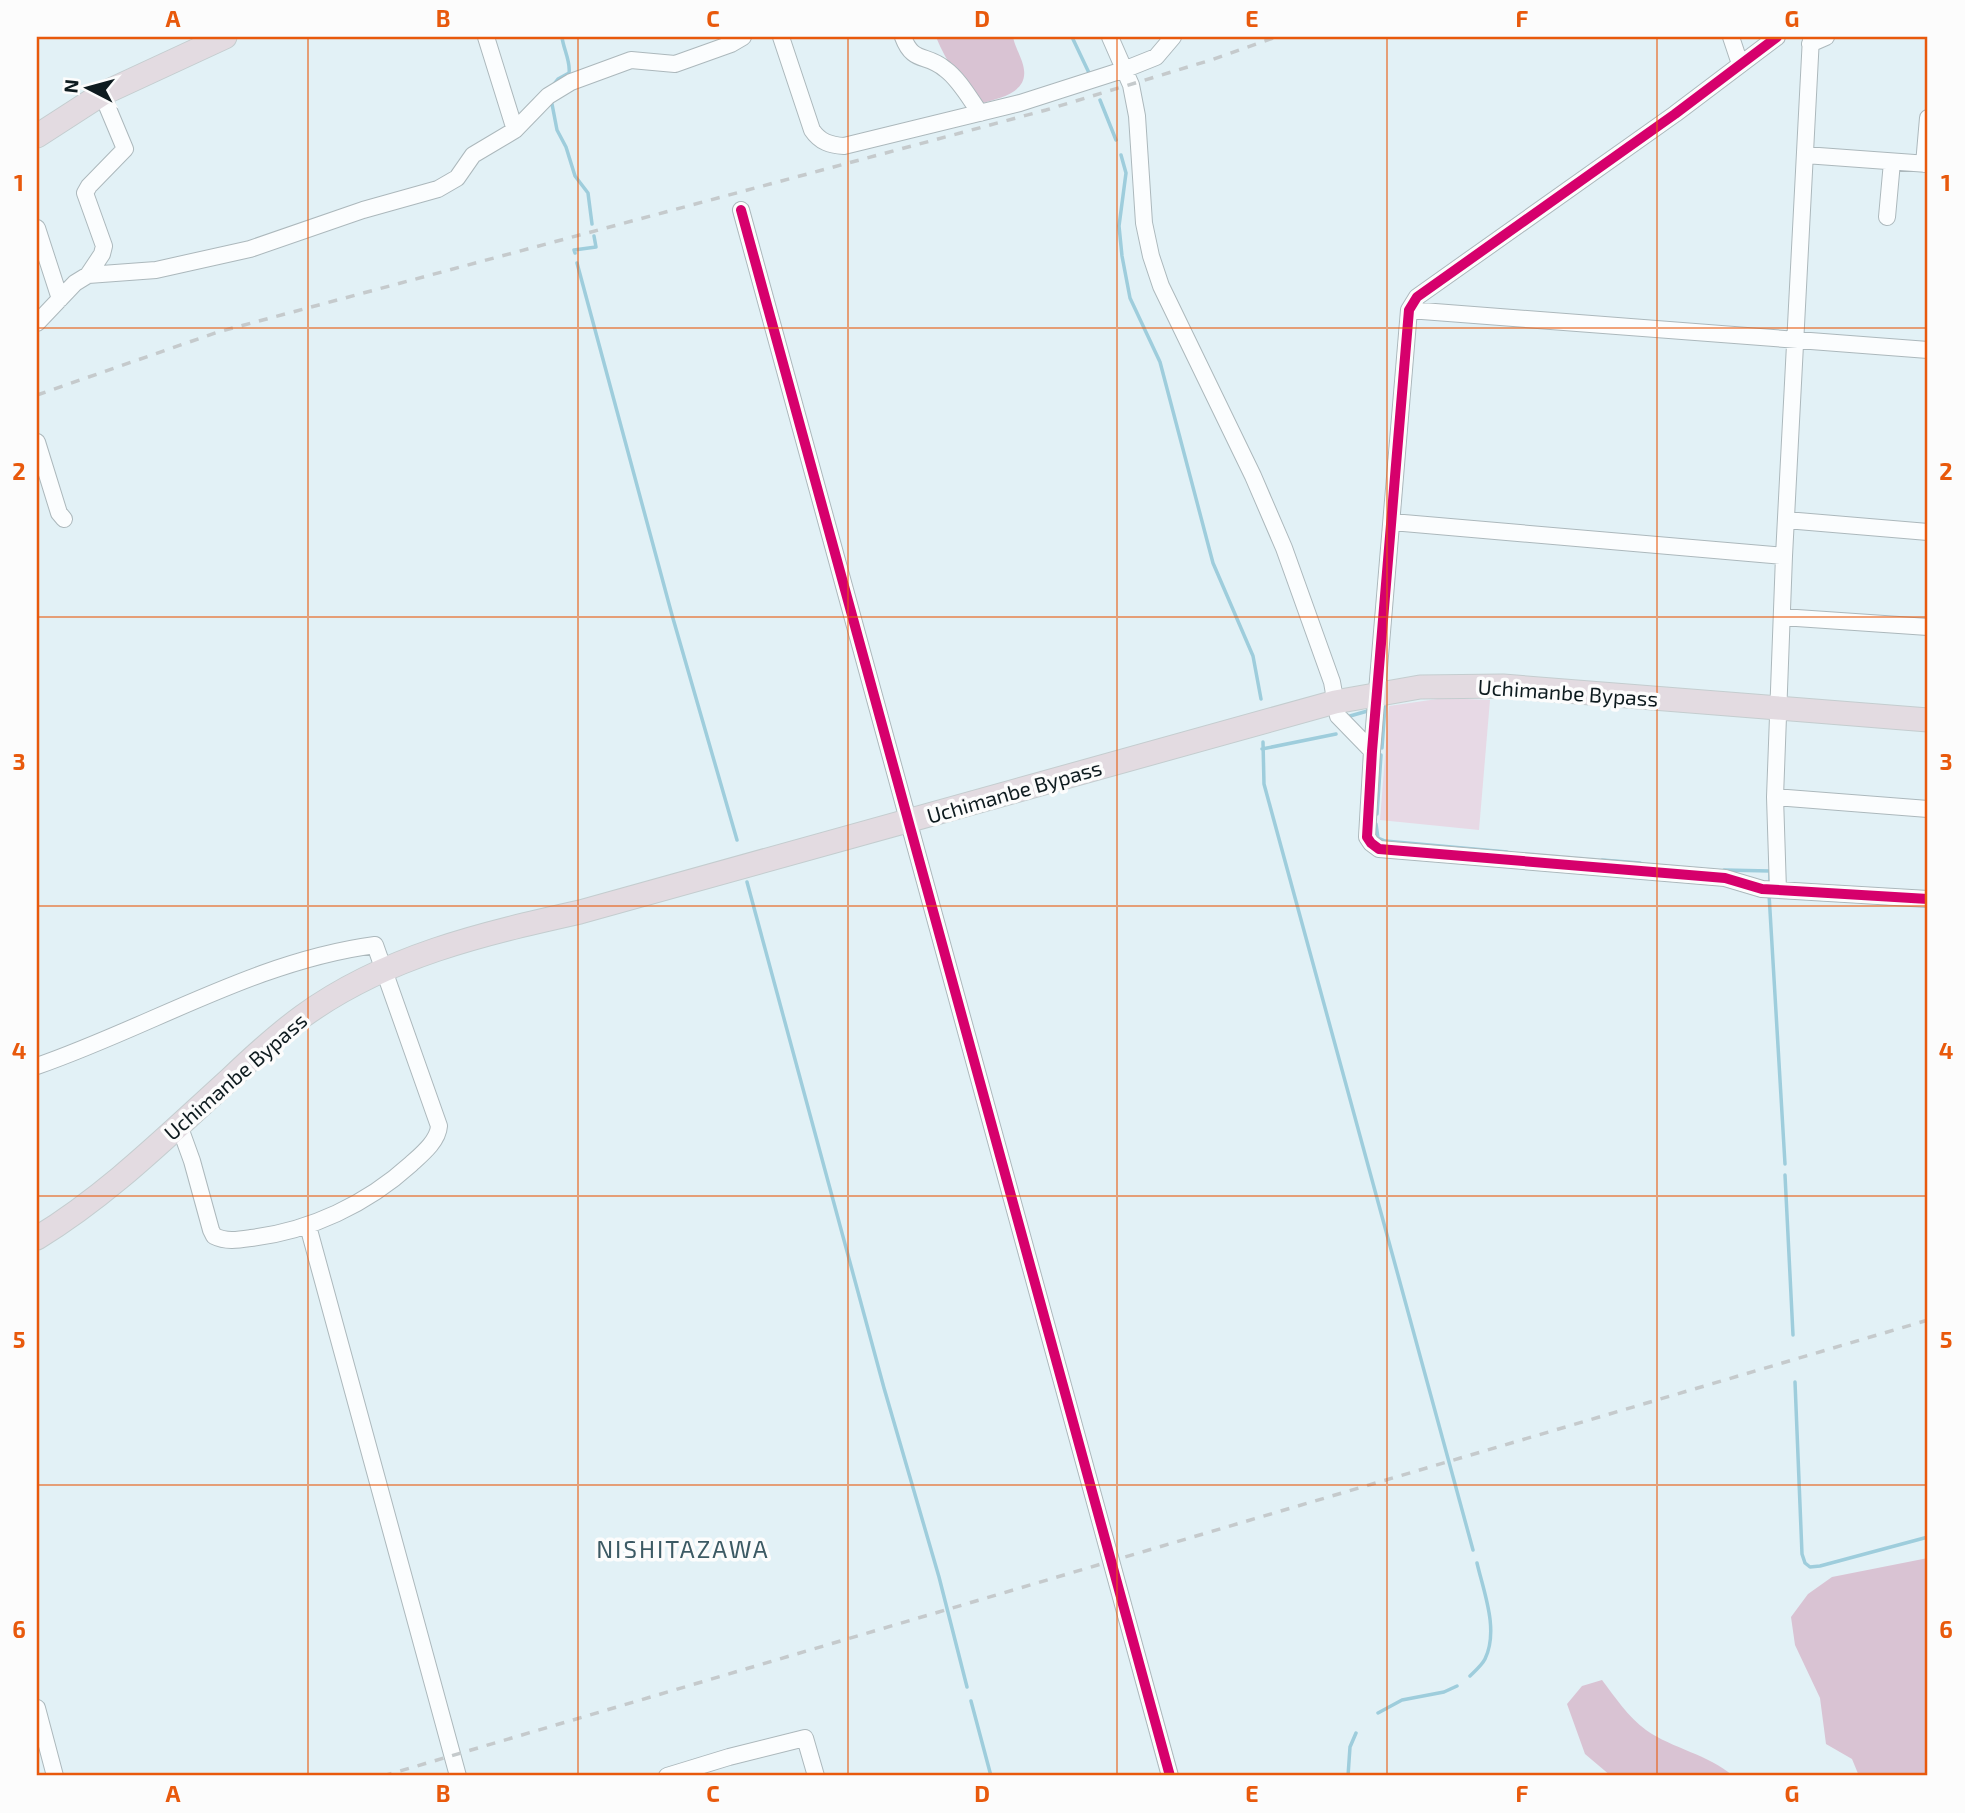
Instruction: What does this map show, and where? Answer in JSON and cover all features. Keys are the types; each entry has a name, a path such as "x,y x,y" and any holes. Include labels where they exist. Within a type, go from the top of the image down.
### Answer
{"highway":[{"path":"37,136 102,94 226,37"},
{"name":"Uchimanbe Bypass","path":"37,1238 68,1220 98,1195 264,1047 303,1016 384,968 489,932 580,912 1335,702 1378,693 1420,687 1503,686 1928,720"}],"street":[{"path":"486,37 515,130"},
{"path":"37,323 75,283 88,275 156,270 250,249 363,210 438,189 457,178 473,155 515,130 548,96 570,82 631,60 676,64 743,37"},
{"path":"781,37 812,130 817,138 844,146 1020,103 1126,69 1156,57 1173,37"},
{"path":"903,37 907,48 914,55 947,69 980,113"},
{"path":"1110,37 1126,69 1137,116 1144,223 1161,286 1253,476 1284,548 1332,681 1338,716 1372,751"},
{"path":"1731,37 1740,64"},
{"path":"1777,37 1675,114 1417,297 1409,310 1367,837 1379,849 1725,878 1748,886 1778,890 1928,899"},
{"path":"1778,890 1775,797 1784,556 1810,41 1826,37"},
{"path":"88,275 104,246 85,193 125,149 102,94"},
{"path":"1805,155 1926,164 1928,118"},
{"path":"1887,217 1892,162"},
{"path":"741,210 1170,1776"},
{"path":"37,228 60,299"},
{"path":"1409,310 1928,350"},
{"path":"37,442 59,513 64,519"},
{"path":"1786,520 1928,532"},
{"path":"1392,522 1784,556"},
{"path":"1782,617 1928,627"},
{"path":"1775,797 1928,809"},
{"path":"37,1066 242,982 339,950 375,946 436,1112 438,1134 420,1156 388,1184 361,1201 308,1226 263,1237 231,1240 214,1236 206,1218 192,1161 179,1125"},
{"path":"308,1226 458,1776"},
{"path":"37,1709 55,1776"},
{"path":"667,1776 805,1738 816,1776"}],"shaded area":[{"path":"936,37 1013,37 1024,70 1021,84 1011,93 983,103 956,73"},
{"path":"1444,698 1490,700 1479,830 1380,820 1389,706"},
{"path":"1928,1558 1928,1776 1859,1776 1852,1759 1826,1744 1820,1698 1795,1645 1791,1617 1808,1594 1832,1577"},
{"path":"1602,1680 1639,1725 1656,1737 1713,1762 1733,1776 1611,1776 1585,1754 1567,1704 1582,1686"}],"waterway":[{"path":"554,84 569,73 562,37"},
{"path":"1072,37 1090,75"},
{"path":"1100,100 1116,140"},
{"path":"552,104 557,130 566,147 575,176 588,193 592,224"},
{"path":"1121,155 1126,173 1119,226 1130,298 1160,362 1213,563 1253,656 1261,699"},
{"path":"575,253 574,250 596,247 594,236"},
{"path":"577,263 672,615 737,840"},
{"path":"1382,748 1385,706"},
{"path":"1350,716 1371,710"},
{"path":"1262,749 1336,734"},
{"path":"1263,742 1264,784 1473,1550"},
{"path":"1377,814 1381,755"},
{"path":"1376,824 1378,838 1385,841 1507,852"},
{"path":"1602,860 1640,863"},
{"path":"1724,870 1770,871 1770,884"},
{"path":"747,882 967,1687"},
{"path":"1769,894 1785,1164"},
{"path":"1785,1175 1793,1335"},
{"path":"1795,1382 1802,1554 1805,1563 1810,1567 1820,1566 1928,1537"},
{"path":"1470,1676 1485,1659 1491,1636 1489,1611 1477,1563"},
{"path":"1378,1713 1402,1700 1444,1692 1457,1686"},
{"path":"971,1701 991,1776"},
{"path":"1348,1776 1350,1747 1356,1733"}],"railway":[{"path":"37,395 218,332 1046,110 1211,60 1276,37"},
{"path":"383,1776 1928,1320"}],"cycle path":[{"path":"1777,37 1675,114 1417,297 1409,310 1367,837 1379,849 1725,878 1762,889 1928,899"},
{"path":"741,210 1170,1776"}],"district":[{"name":"NISHITAZAWA","path":"683,1548"}]}
